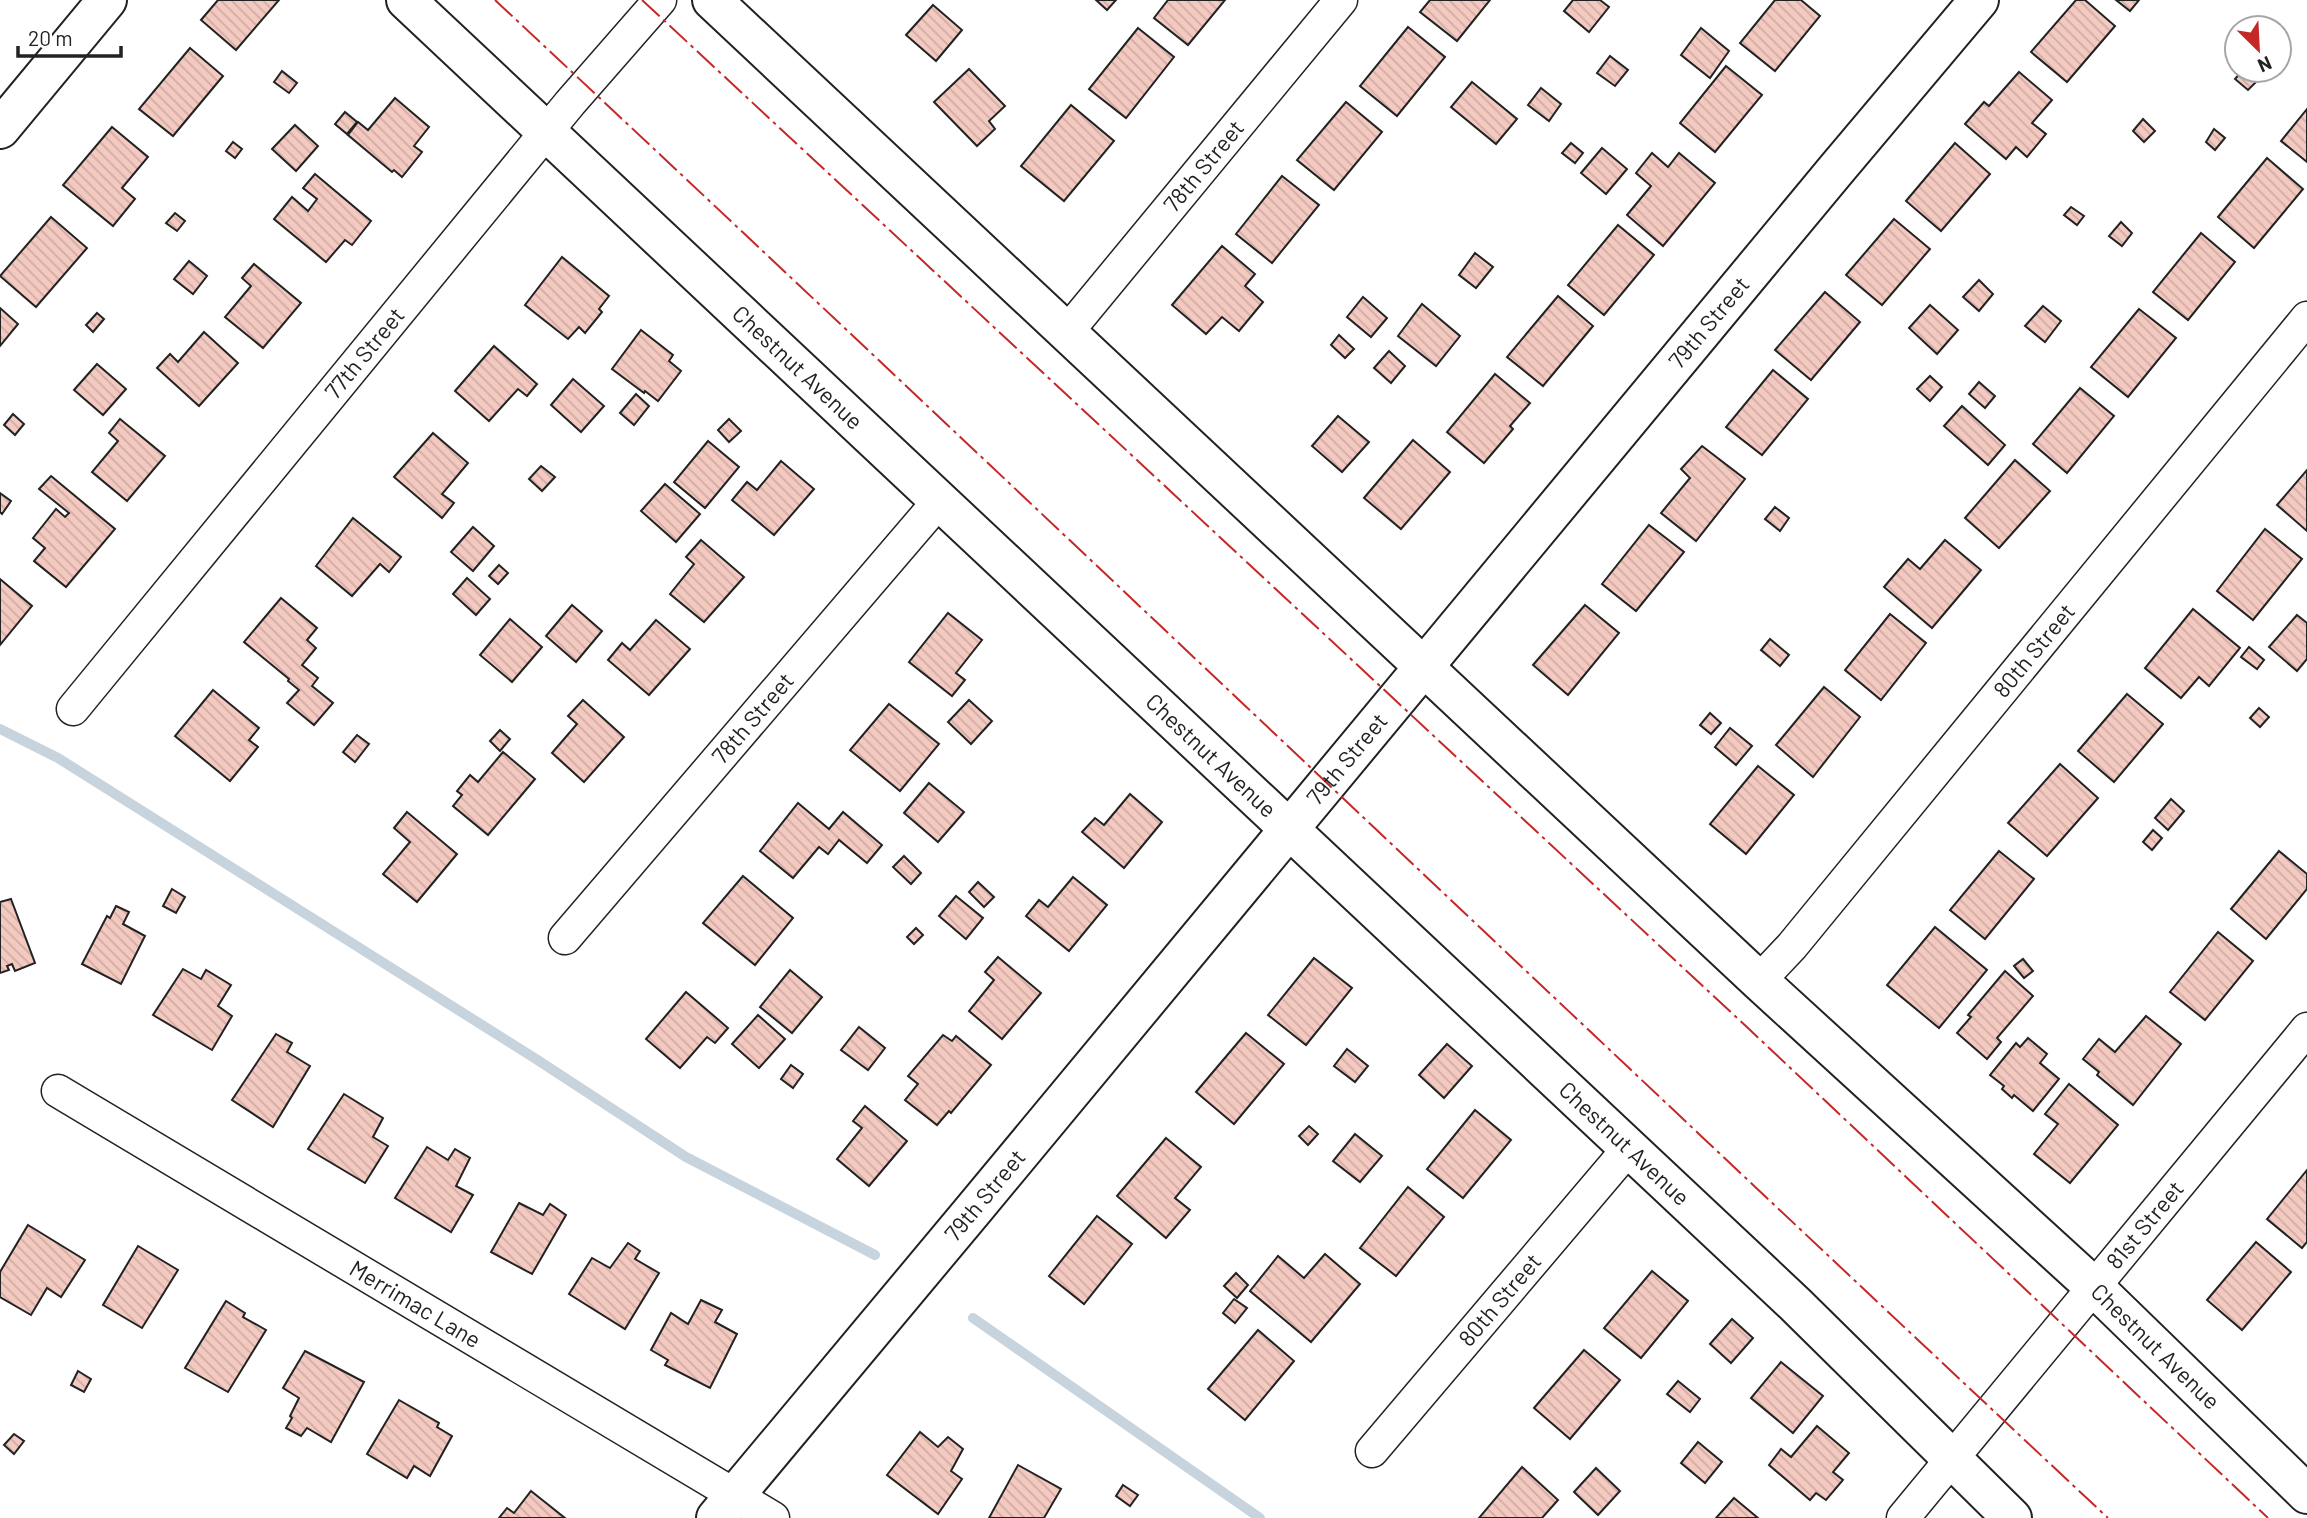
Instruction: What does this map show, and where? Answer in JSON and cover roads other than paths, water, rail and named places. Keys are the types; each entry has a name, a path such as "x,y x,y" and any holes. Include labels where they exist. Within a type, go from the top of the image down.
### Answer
{"street":[{"path":"0,129 107,0"},
{"name":"Chestnut Avenue","path":"406,0 1629,1148 1794,1304 2012,1518"},
{"name":"77th Street","path":"73,709 547,131 660,0"},
{"name":"Chestnut Avenue","path":"712,0 1759,981 2094,1287 2307,1494"},
{"name":"78th Street","path":"1067,332 1341,0"},
{"name":"79th Street","path":"725,1507 1979,0"},
{"name":"80th Street","path":"1759,981 1810,925 2307,318"},
{"name":"78th Street","path":"565,938 939,501"},
{"name":"81st Street","path":"1903,1518 2307,1029"},
{"name":"Merrimac Lane","path":"58,1091 725,1507 773,1518"},
{"name":"80th Street","path":"1372,1451 1629,1148"}],"waterway":[{"path":"0,729 58,758 536,1059 686,1157 875,1255"},
{"path":"973,1318 1260,1518"}]}
